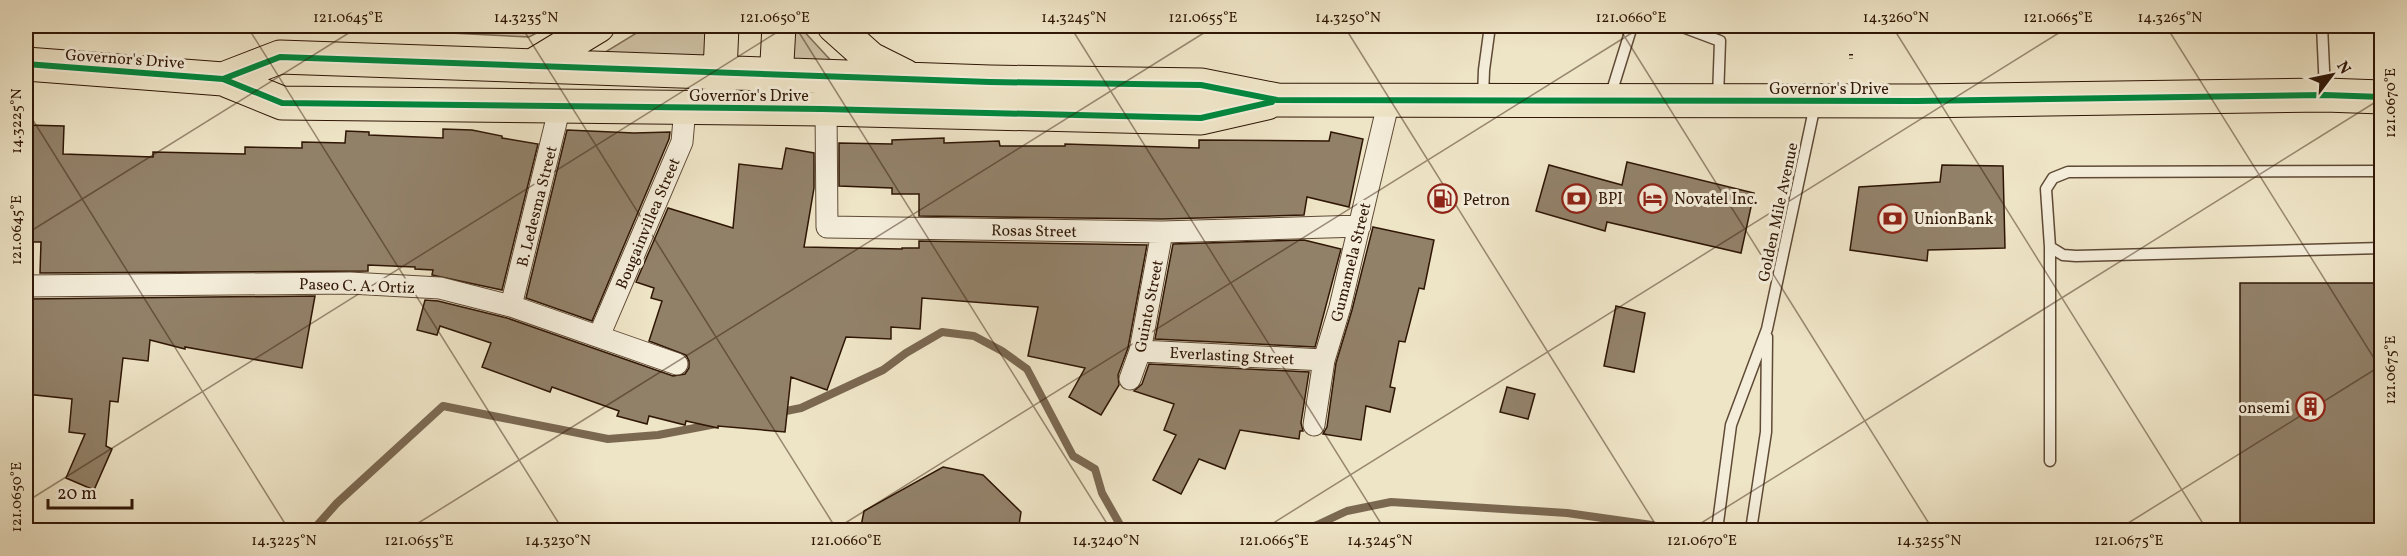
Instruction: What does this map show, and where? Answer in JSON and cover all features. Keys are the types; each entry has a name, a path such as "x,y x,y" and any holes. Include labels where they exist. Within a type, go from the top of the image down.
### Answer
{"highway":[{"path":"532,66 598,26"},
{"path":"718,108 722,26"},
{"path":"774,108 779,26"},
{"path":"834,26 871,59 912,79"},
{"name":"Governor's Drive","path":"223,79 280,57 776,75 1201,85 1277,100 1718,102 2325,95 2382,97"},
{"name":"Governor's Drive","path":"26,64 223,79 282,103 774,108 1201,118 1277,100"}],"street":[{"name":"Gumamela Street","path":"1314,425 1324,360 1340,307 1389,100"},
{"name":"B. Ledesma Street","path":"511,306 560,106"},
{"name":"Bougainvillea Street","path":"599,336 682,142 685,108"},
{"name":"Rosas Street","path":"826,109 827,227 1162,232 1360,226"},
{"name":"Guinto Street","path":"1130,379 1140,351 1162,232"},
{"name":"Paseo C. A. Ortiz","path":"26,286 350,282 440,288 511,306 677,364"},
{"name":"Everlasting Street","path":"1140,351 1324,360"}],"lane":[{"path":"1483,101 1484,70 1490,26"},
{"path":"1609,101 1632,26"},
{"path":"1680,26 1720,41 1718,102"},
{"path":"2322,26 2325,95"},
{"name":"Golden Mile Avenue","path":"1717,531 1731,424 1767,329 1816,101"},
{"path":"2050,461 2050,247 2046,189 2053,178 2068,172 2382,171"},
{"path":"2050,247 2064,255 2076,256 2382,248"},
{"name":"Golden Mile Avenue","path":"1751,531 1766,432 1767,329"}],"shaded area":[{"path":"310,26 550,26 529,37"},
{"path":"648,26 709,26 707,62 597,57"},
{"path":"788,26 799,26 836,66 787,64"}],"building":[{"path":"26,125 64,126 63,154 153,157 153,152 245,154 245,147 302,148 302,142 345,143 346,131 369,132 369,135 443,138 443,129 472,130 538,144 502,290 432,275 433,270 368,265 368,271 40,273 41,242 26,242"},
{"path":"567,130 670,132 592,321 526,298"},
{"path":"1331,132 1363,139 1349,207 1307,197 1304,215 1162,219 919,216 919,194 892,194 892,188 839,186 839,143 892,144 892,140 944,138 944,143 999,141 1000,146 1065,146 1065,144 1199,148 1199,140 1329,141"},
{"path":"786,148 814,153 814,188 804,247 902,249 919,248 919,241 1147,245 1128,348 1118,375 1119,385 1101,415 1069,397 1085,368 1028,356 1038,307 922,298 920,329 891,327 891,339 846,337 827,390 791,377 785,432 718,426 718,428 686,421 685,425 649,416 647,424 617,416 619,411 552,387 550,392 482,367 491,343 440,326 437,335 417,330 425,300 438,301 507,318 673,376 685,374 689,368 686,355 649,341 662,301 651,298 654,288 636,282 668,208 733,228 739,164 782,169"},
{"path":"1627,162 1754,193 1741,253 1607,222 1605,231 1536,211 1549,165 1622,185"},
{"path":"1942,165 2003,166 2005,248 1928,250 1927,261 1850,250 1859,187 1940,182"},
{"path":"1373,227 1434,240 1424,289 1419,288 1405,342 1399,341 1390,387 1395,388 1390,412 1366,406 1361,440 1323,434 1327,427 1336,363"},
{"path":"1304,240 1341,249 1315,347 1155,339 1173,244"},
{"name":"onsemi","path":"2240,283 2382,283 2382,531 2240,531"},
{"path":"315,296 302,368 185,347 185,349 150,340 148,361 123,358 118,402 110,401 106,446 112,449 94,490 66,478 85,434 69,432 72,399 26,394 30,323 26,323 26,299"},
{"path":"1616,306 1645,313 1634,372 1604,366"},
{"path":"1149,364 1309,372 1301,423 1303,431 1300,431 1299,439 1240,430 1225,469 1199,459 1181,494 1153,480 1176,435 1164,430 1174,404 1134,391 1142,384"},
{"path":"1507,387 1535,394 1528,419 1500,412"},
{"path":"943,467 983,475 1021,512 1018,531 860,531 864,511"}],"waterway":[{"path":"776,413 801,408 883,370 906,353 942,332 974,336 1002,351 1027,369 1073,456 1095,469 1102,493 1123,530"},
{"path":"313,530 337,503 443,406 608,439 658,435 716,424"},
{"path":"1301,530 1347,511 1391,502 1567,513 1652,525 1671,530"}],"cycle path":[{"path":"223,79 280,57 990,82 1201,85 1277,100 1917,101 2325,95 2382,97"},
{"path":"26,64 223,79 282,103 822,109 1201,118 1272,102"}],"place":[{"name":"BPI","path":"1577,198"},
{"name":"Novatel Inc.","path":"1653,198"},
{"name":"Petron","path":"1442,199"},
{"name":"UnionBank","path":"1893,218"},
{"name":"onsemi","path":"2311,407"}]}
